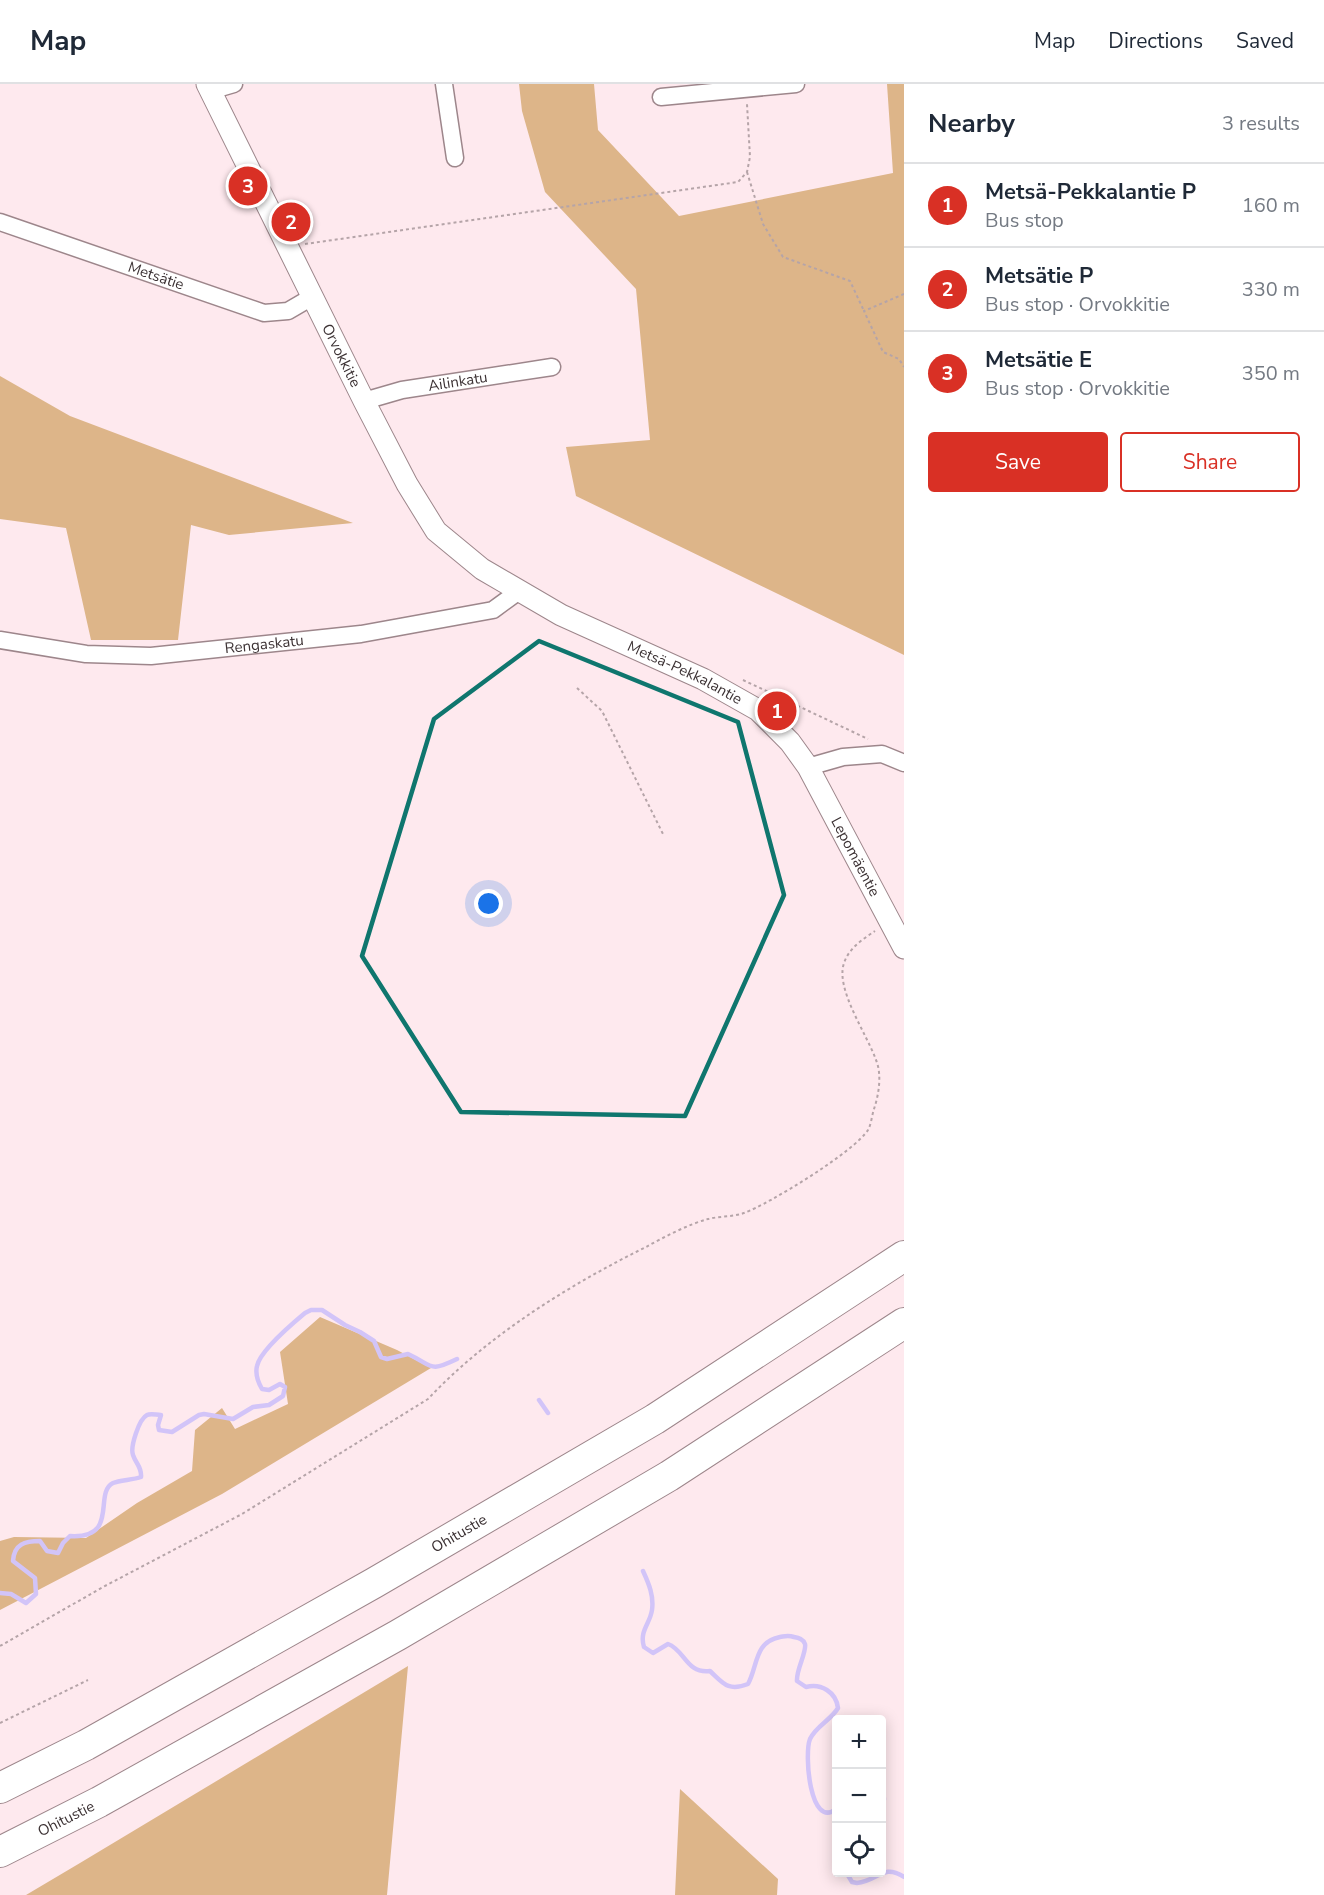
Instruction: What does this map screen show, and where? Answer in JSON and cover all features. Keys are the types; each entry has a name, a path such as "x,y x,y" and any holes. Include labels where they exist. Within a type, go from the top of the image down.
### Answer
{"highway":[{"name":"Ohitustie","path":"0,1788 86,1745 364,1589 655,1419 904,1256"},
{"name":"Ohitustie","path":"0,1852 99,1802 398,1635 669,1476 904,1323"}],"street":[{"path":"209,88 234,84"},
{"path":"444,84 455,158"},
{"path":"661,97 746,86 796,84"},
{"name":"Orvokkitie","path":"209,88 407,484 436,531 482,569 519,591"},
{"name":"Metsätie","path":"0,222 264,313 288,311 312,297"},
{"name":"Ailinkatu","path":"364,401 402,390 552,367"},
{"name":"Rengaskatu","path":"0,640 86,654 151,656 372,632 493,610 519,591"},
{"name":"Metsä-Pekkalantie","path":"519,591 561,615 703,679 758,710 790,742 808,767"},
{"path":"808,767 843,757 882,754 904,763"},
{"name":"Lepomäentie","path":"808,767 904,948"}],"path":[{"path":"746,86 750,157 747,172 762,224 783,257 850,281 883,352 899,359 904,367"},
{"path":"308,253 305,244 738,182 747,172"},
{"path":"864,311 904,294"},
{"path":"737,677 873,741"},
{"path":"756,686 763,694"},
{"path":"578,688 602,711 663,834"},
{"path":"0,1646 103,1587 242,1514 428,1399 451,1375 498,1336 566,1292 646,1246 707,1220 744,1213 790,1188 846,1152 868,1130 876,1102 879,1078 877,1062 843,987 843,963 855,944 890,921"},
{"path":"0,1723 88,1680"}],"highlighted area":[{"path":"539,641 738,722 784,895 685,1116 461,1112 362,956 434,719"}],"shaded area":[{"path":"519,84 594,84 598,130 679,216 893,173 887,84 904,84 904,655 576,496 566,447 650,440 636,289 545,192 522,111"},
{"path":"0,376 70,416 353,523 229,535 191,525 178,640 91,640 66,528 0,519"},
{"path":"320,1317 397,1350 431,1368 222,1494 0,1610 0,1541 14,1537 86,1538 137,1503 192,1471 195,1430 222,1408 235,1429 288,1404 280,1352"},
{"path":"408,1666 387,1895 26,1895 80,1863"},
{"path":"680,1789 778,1879 777,1895 675,1895"}],"waterway":[{"path":"0,1593 11,1594 26,1603 36,1594 35,1578 13,1561 18,1547 25,1543 40,1541 47,1551 58,1553 70,1536 85,1535 95,1530 103,1514 107,1488 113,1483 141,1477 140,1468 132,1451 138,1427 147,1415 161,1415 159,1430 172,1432 199,1415 233,1419 253,1407 269,1405 283,1396 285,1387 280,1384 269,1390 262,1389 257,1378 257,1366 270,1345 305,1313 311,1310 322,1310 374,1341 381,1357 387,1359 408,1354 427,1365 436,1367 457,1359"},
{"path":"539,1400 548,1413"},
{"path":"643,1571 652,1600 651,1615 643,1636 644,1647 653,1653 668,1644 696,1669 710,1671 726,1685 735,1687 748,1684 765,1644 780,1637 789,1636 803,1641 805,1647 797,1681 806,1687 817,1686 827,1690 837,1702 838,1708 813,1734 808,1747 809,1773 815,1800 820,1809 827,1813 832,1811"},
{"path":"886,1872 897,1873 904,1877"},
{"path":"849,1877 852,1882 857,1883 874,1877"}],"place":[{"name":"Metsätie E","path":"248,186"},
{"name":"Metsätie P","path":"291,222"},
{"name":"Metsä-Pekkalantie P","path":"777,711"}]}
